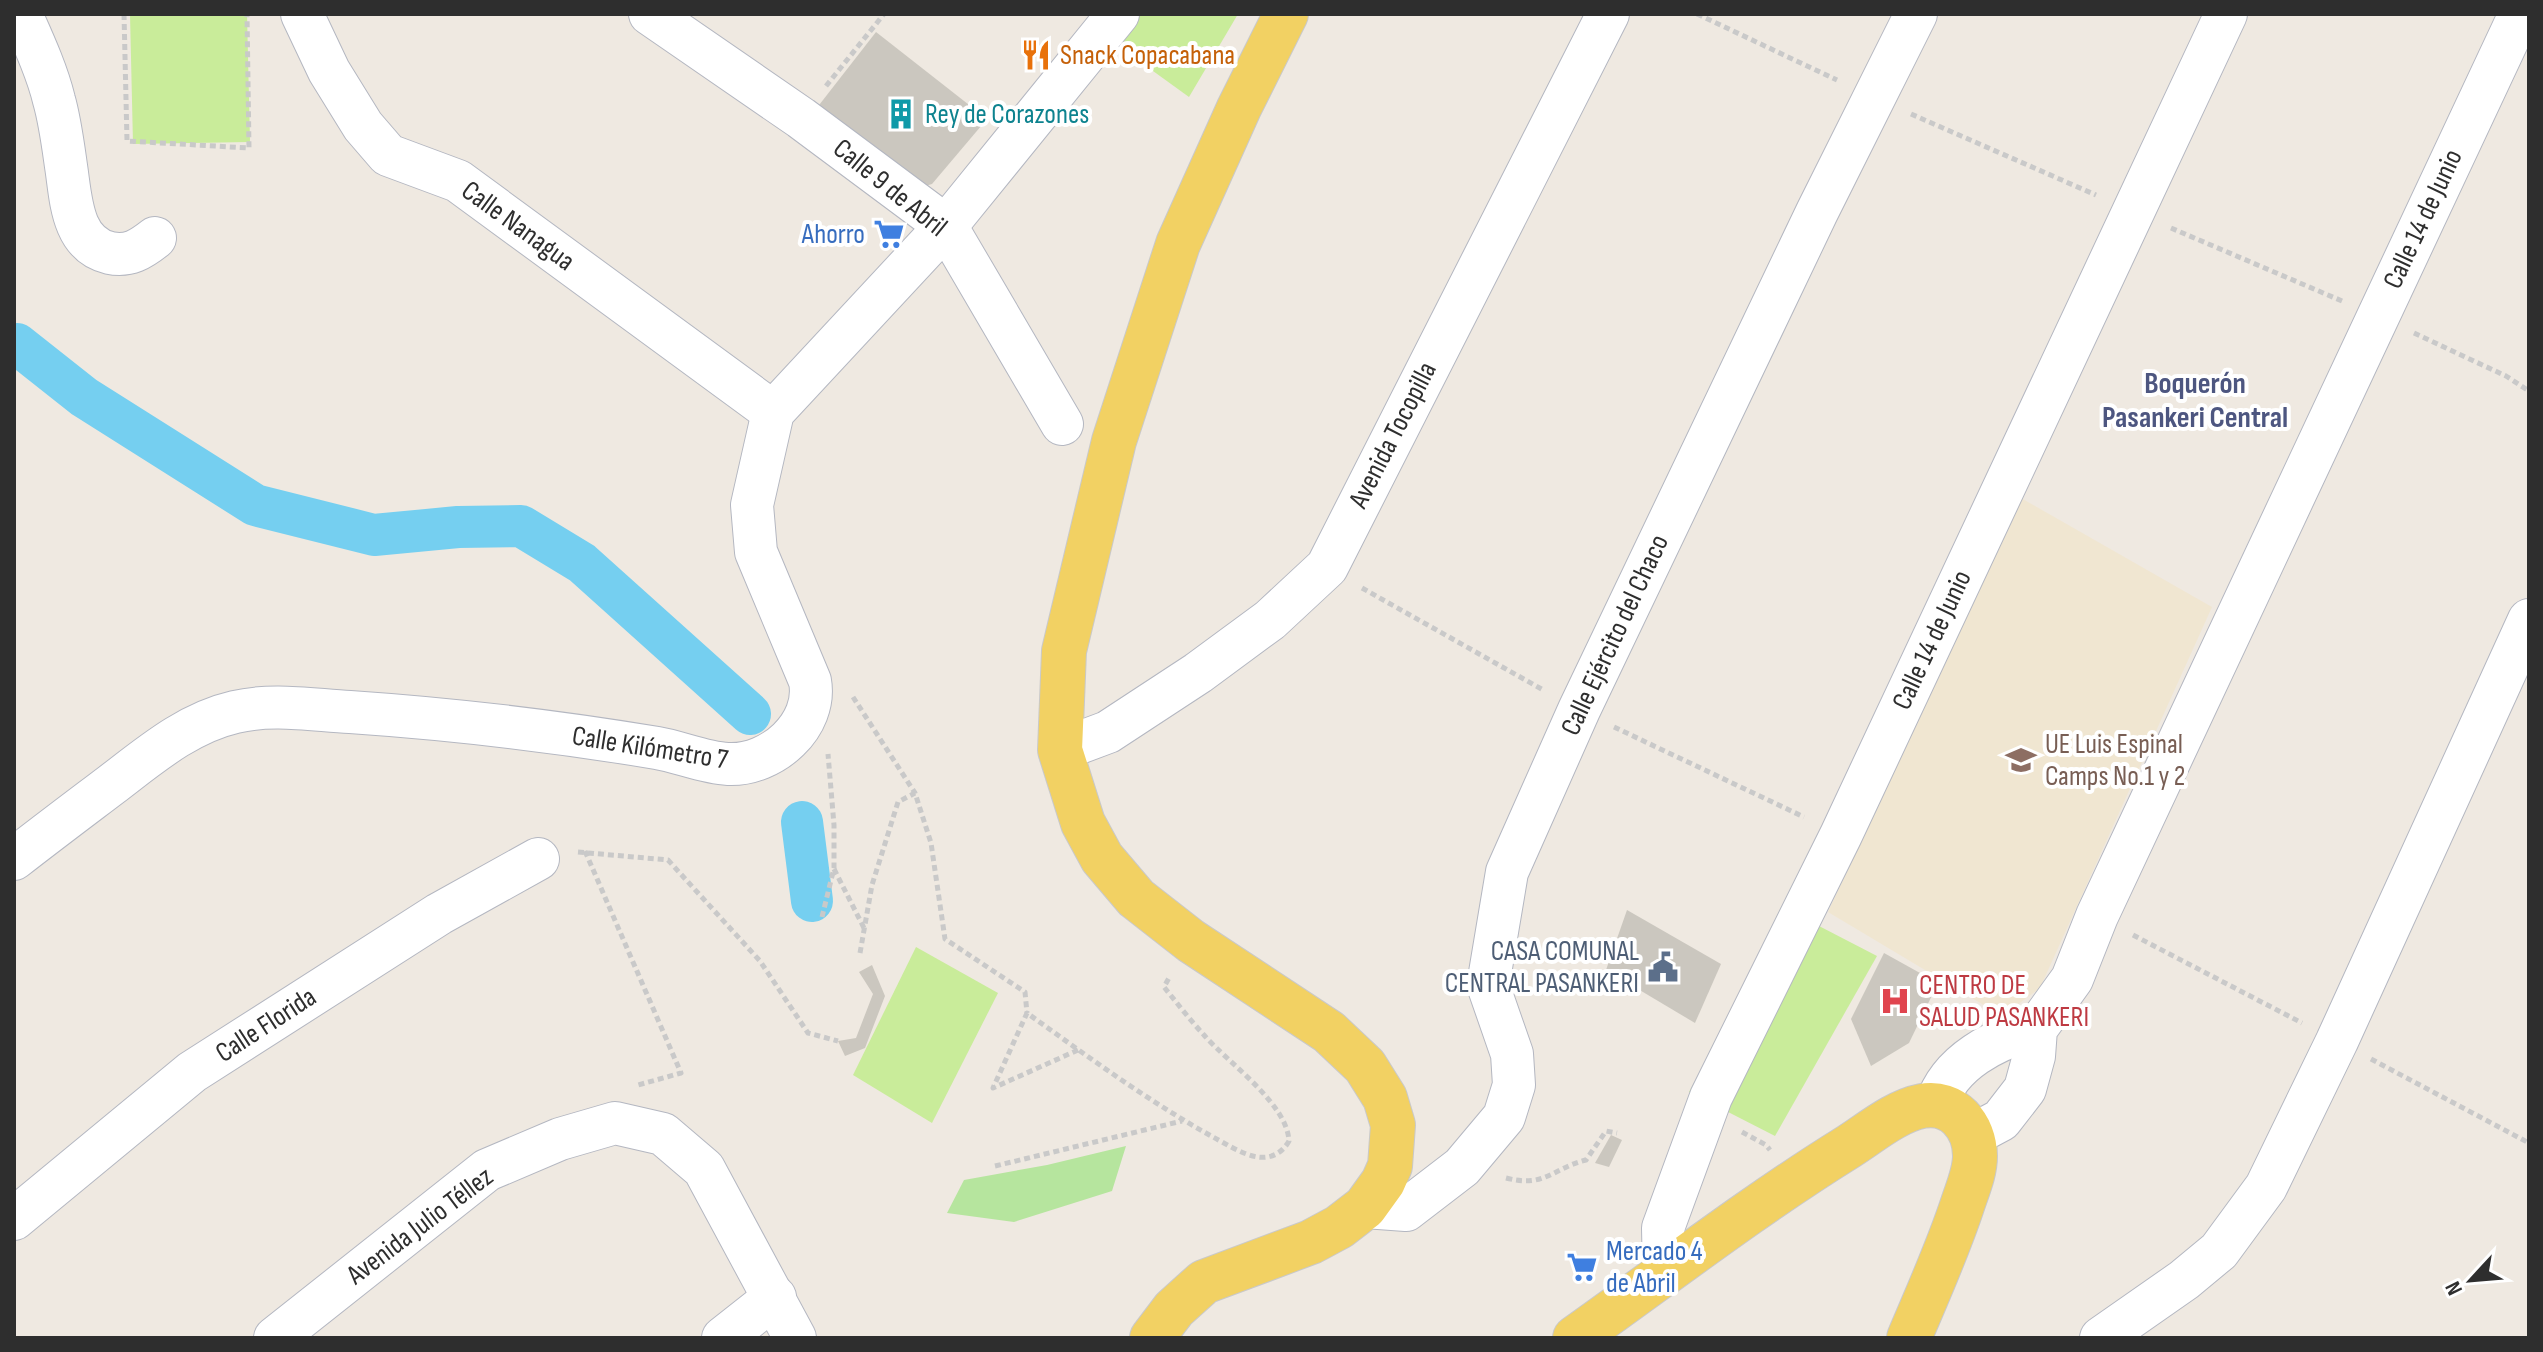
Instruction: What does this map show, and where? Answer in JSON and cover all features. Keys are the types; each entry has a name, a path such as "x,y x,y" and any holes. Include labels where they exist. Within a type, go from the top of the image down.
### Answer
{"main road":[{"path":"1152,1338 1174,1309 1204,1282 1311,1242 1339,1227 1365,1207 1390,1166 1393,1125 1385,1098 1365,1066 1329,1032 1191,941 1136,898 1102,858 1083,823 1060,750 1064,651 1114,441 1178,244 1239,108 1286,14"},
{"path":"1575,1338 1801,1176 1906,1111 1936,1105 1959,1116 1971,1136 1975,1158 1973,1174 1953,1235 1909,1338"}],"street":[{"path":"21,14 54,100 77,225 89,242 103,251 121,255 139,250 155,238"},
{"name":"Calle Nanagua","path":"302,14 329,71 363,126 388,155 458,181 773,412"},
{"name":"Calle 9 de Abril","path":"650,14 801,118 946,226 1062,424"},
{"path":"804,724 812,695 810,681 756,552 752,505 773,412 946,226 1118,14"},
{"name":"Avenida Tocopilla","path":"1060,750 1108,732 1198,673 1270,620 1327,567 1608,14"},
{"name":"Calle Ejército del Chaco","path":"1365,1207 1406,1210 1462,1167 1504,1117 1514,1085 1512,1054 1488,985 1507,872 1579,710 1810,226 1916,14"},
{"name":"Calle 14 de Junio","path":"1664,1273 1663,1228 1711,1097 1841,835 2226,14"},
{"name":"Calle 14 de Junio","path":"1971,1136 2001,1120 2025,1089 2034,1056 2036,1029 2072,979 2110,888 2520,14"},
{"path":"2101,1338 2184,1280 2219,1251 2266,1187 2337,1041 2529,620"},
{"name":"Calle Kilómetro 7","path":"14,859 166,743 200,723 236,711 279,708 417,717 660,748 728,764 765,755 787,741 804,724"},
{"name":"Calle Florida","path":"14,1219 192,1072 439,914 538,859"},
{"path":"1936,1105 1948,1079 1979,1052 2008,1035 2036,1029"},
{"name":"Avenida Julio Téllez","path":"275,1338 487,1170 560,1139 615,1123 663,1134 704,1169 795,1338"},
{"path":"723,1338 775,1297"}],"path":[{"path":"124,14 127,141 249,148 247,14"},
{"path":"801,118 884,14"},
{"path":"804,724 826,728 834,825 834,868 822,917"},
{"path":"860,953 872,885 898,802 915,793 931,843 945,939 1025,992 1027,1013 993,1088 1078,1050"},
{"path":"615,1123 638,1085 681,1073 585,850 668,860 760,961 808,1033 838,1041"},
{"path":"834,868 864,929"},
{"path":"1027,1013 1183,1120 1258,1157 1274,1156 1289,1141 1285,1122 1262,1094 1204,1036 1164,987 1191,941"},
{"path":"995,1166 1183,1120"},
{"path":"1462,1167 1519,1181 1537,1182 1570,1164 1586,1160 1606,1131 1617,1133"}],"shaded area":[{"name":"UE Luis Espinal Camps No.1 y 2","path":"2021,498 2212,607 2040,988 2002,1016 1828,912"}],"green space":[{"path":"130,14 247,14 250,142 133,144"},
{"path":"1096,14 1238,14 1189,97 1088,24"},
{"path":"1790,911 1877,956 1775,1136 1689,1092"},
{"path":"916,947 998,993 932,1123 853,1075"},
{"path":"1126,1146 1112,1191 1014,1222 947,1213 964,1180"}],"building":[{"name":"Rey de Corazones","path":"876,32 987,119 932,184 915,189 816,109"},
{"name":"CASA COMUNAL CENTRAL PASANKERI","path":"1627,910 1721,964 1695,1023 1606,970"},
{"name":"CENTRO DE SALUD PASANKERI","path":"1884,953 1938,983 1909,1043 1871,1066 1851,1019"},
{"path":"872,965 885,996 865,1048 845,1056 838,1041 856,1038 873,994 859,972"},
{"path":"1611,1135 1622,1140 1609,1167 1595,1163"}],"waterway":[{"path":"17,344 84,397 255,505 374,535 458,527 521,526 582,563 750,714"},
{"path":"802,822 812,901"}],"place":[{"name":"Snack Copacabana","path":"1036,55"},
{"name":"Rey de Corazones","path":"901,114"},
{"name":"Ahorro","path":"889,234"},
{"name":"UE Luis Espinal Camps No.1 y 2","path":"2021,760"},
{"name":"CASA COMUNAL CENTRAL PASANKERI","path":"1663,967"},
{"name":"CENTRO DE SALUD PASANKERI","path":"1895,1001"},
{"name":"Mercado 4 de Abril","path":"1582,1267"}],"district":[{"name":"Boquerón Pasankeri Central","path":"2195,401"}]}
